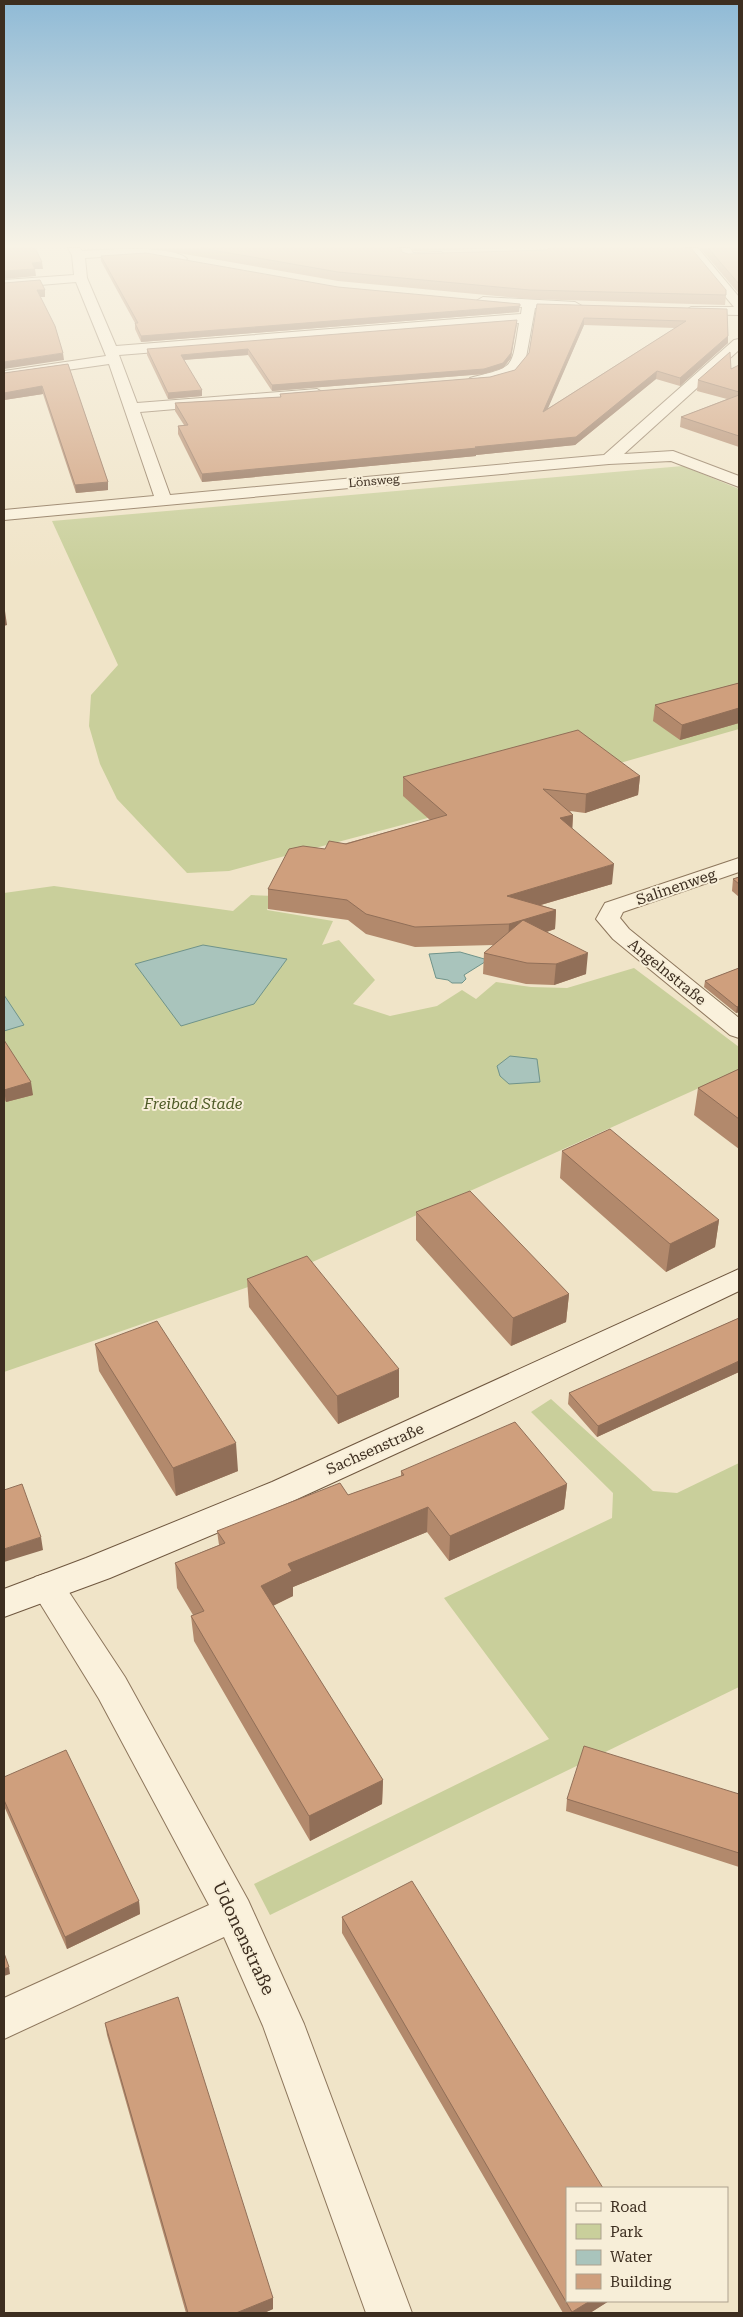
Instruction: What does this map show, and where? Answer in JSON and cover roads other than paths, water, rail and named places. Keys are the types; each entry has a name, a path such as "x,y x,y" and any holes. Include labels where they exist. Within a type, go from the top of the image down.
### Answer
{"street":[{"path":"4,375 106,356"},
{"path":"112,356 164,501"},
{"path":"457,382 485,380 509,373 520,360 521,356"},
{"path":"609,459 724,356"},
{"path":"132,408 330,392"},
{"name":"Lönsweg","path":"4,515 609,459 673,456 739,482"},
{"name":"Salinenweg","path":"613,908 739,865"},
{"name":"Angelnstraße","path":"613,908 608,919 621,934 739,1030"},
{"name":"Sachsenstraße","path":"4,1603 47,1588 202,1525 370,1452 739,1278"},
{"name":"Udonenstraße","path":"47,1588 112,1688 234,1913 283,2024 389,2313"},
{"path":"4,2018 234,1913"}],"water":[{"path":"203,945 287,959 254,1004 181,1026 135,964"},
{"path":"460,952 488,960 464,975 466,979 462,983 452,983 448,980 436,978 429,954"},
{"path":"4,995 24,1025 4,1031"},
{"path":"510,1056 537,1059 540,1082 509,1084 500,1076 497,1066"}],"park label":[{"name":"Freibad Stade","path":"193,1104"}]}
